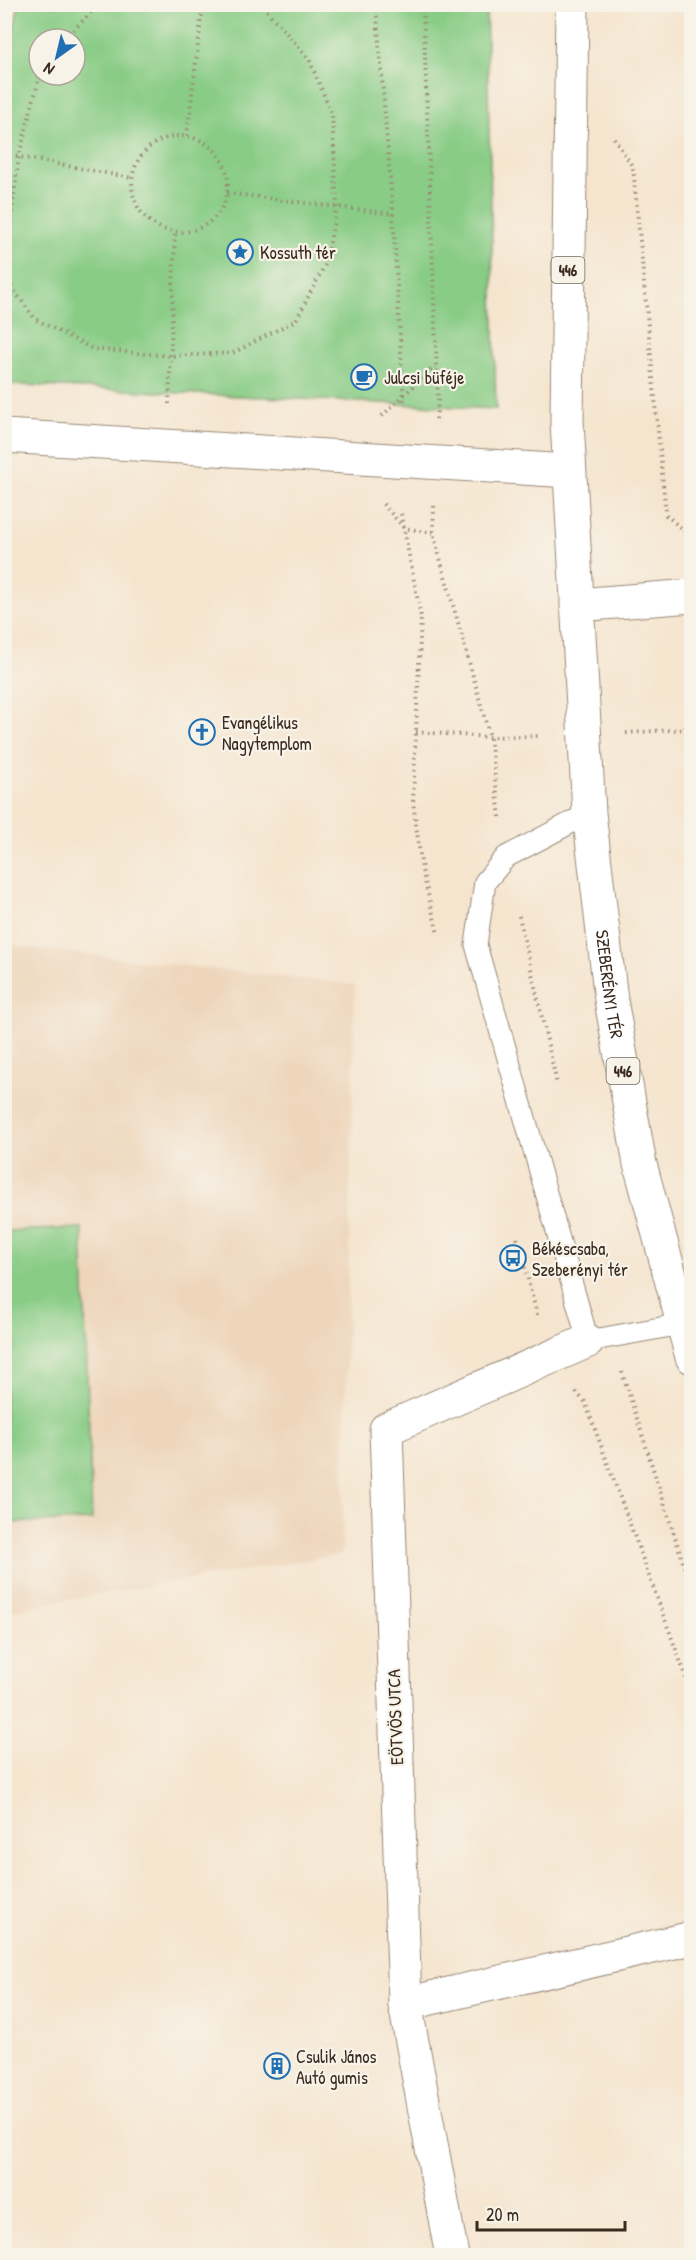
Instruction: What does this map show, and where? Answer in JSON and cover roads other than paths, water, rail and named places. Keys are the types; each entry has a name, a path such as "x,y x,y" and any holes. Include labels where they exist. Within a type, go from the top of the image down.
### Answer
{"street":[{"name":"446","path":"572,4 567,421 577,604"},
{"path":"4,436 569,471"},
{"path":"577,604 692,596"},
{"name":"SZEBERÉNYI TÉR","path":"577,604 589,813 611,1000 640,1164 692,1357"},
{"name":"EÖTVÖS UTCA","path":"452,2256 405,2004 386,1429 588,1341"},
{"path":"405,2004 692,1938"}],"lane":[{"path":"589,813 506,857 485,882 476,945 588,1341 682,1324"}],"place":[{"name":"Kossuth tér","path":"240,252"},
{"name":"Julcsi büféje","path":"364,377"},
{"name":"Evangélikus Nagytemplom","path":"202,732"},
{"name":"Békéscsaba, Szeberényi tér","path":"513,1258"},
{"name":"Csulik János Autó gumis","path":"277,2066"}]}
